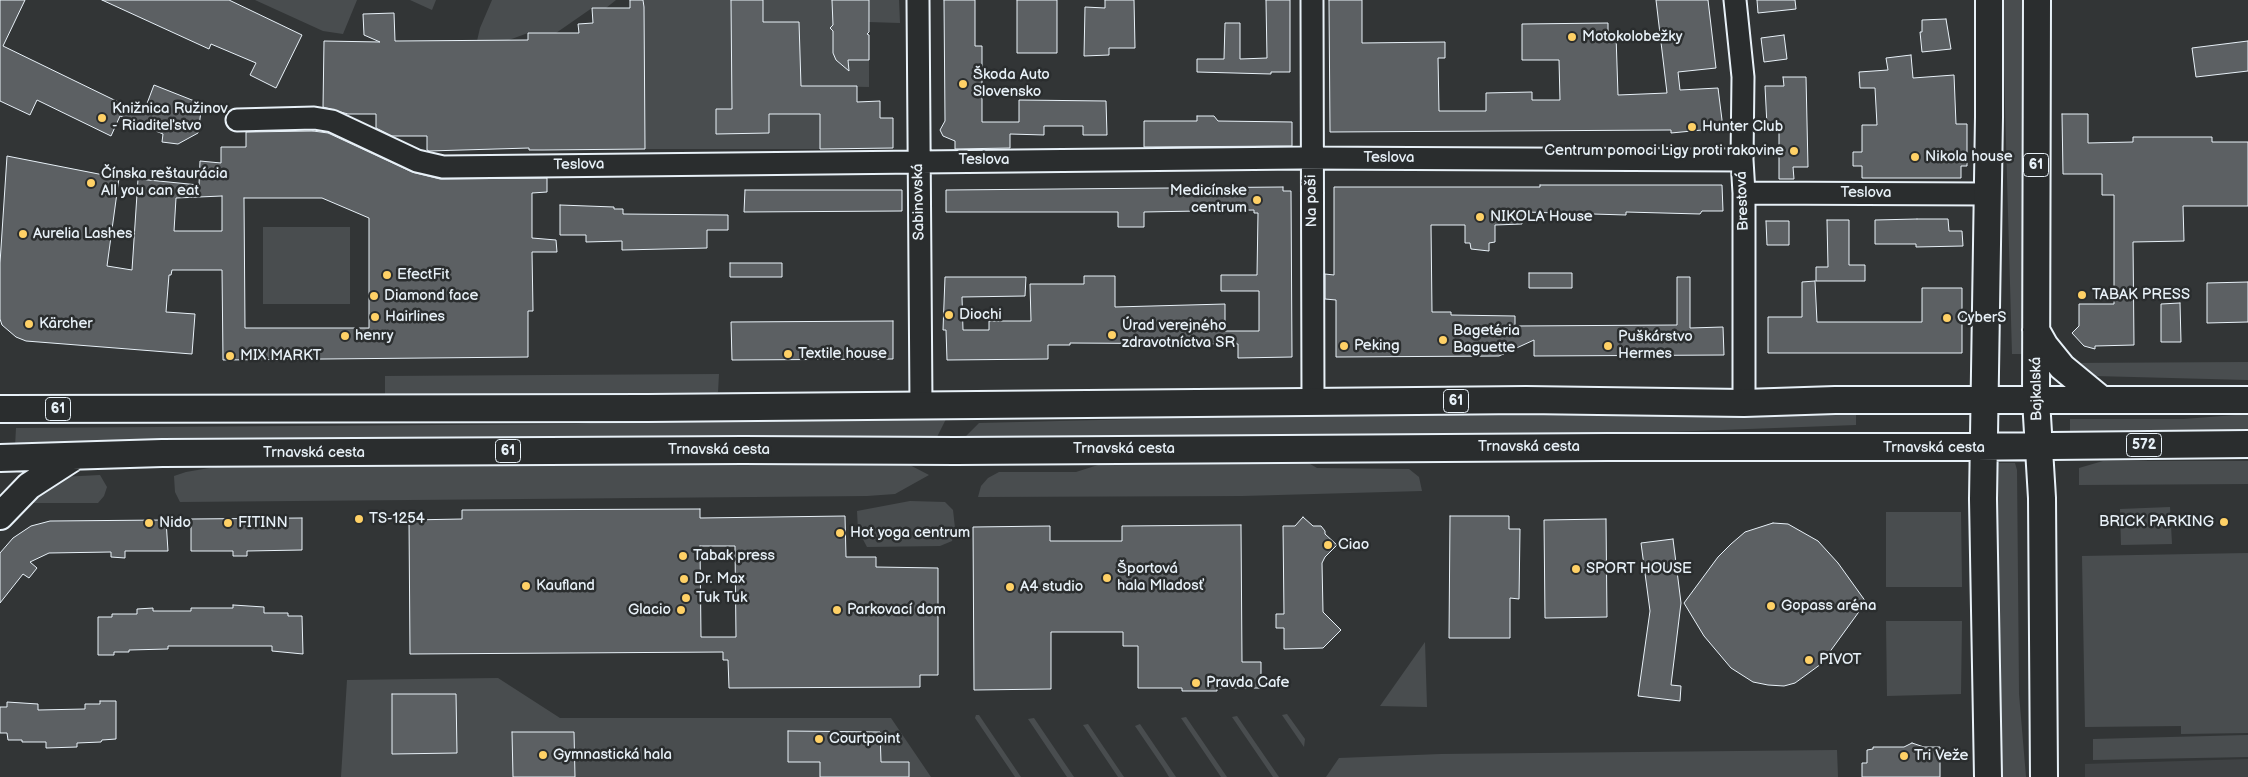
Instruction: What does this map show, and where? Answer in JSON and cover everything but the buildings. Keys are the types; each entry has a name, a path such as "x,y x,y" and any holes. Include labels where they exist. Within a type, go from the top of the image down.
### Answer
{"main road":[{"path":"1988,777 1984,616 1984,447 1989,0"},
{"name":"Bajkalská","path":"2037,0 2036,400 2042,498 2044,777"},
{"path":"2036,330 2045,346 2062,367 2102,400"},
{"name":"61","path":"3,405 648,408 921,404 1313,403 1526,400 1744,403 1834,400 2036,400"},
{"path":"2036,400 2248,400"},
{"name":"Trnavská cesta","path":"0,458 77,455 742,450 2039,447 2248,444"},
{"path":"0,516 29,486 77,455"}],"street":[{"name":"Sabinovská","path":"918,0 921,404"},
{"name":"Na paši","path":"1312,0 1311,158 1315,376 1313,403"},
{"name":"Brestová","path":"1735,0 1743,77 1744,403"},
{"name":"Teslova","path":"237,120 314,118 332,121 417,160 443,167 1311,158 1742,160"},
{"name":"Teslova","path":"1744,193 1988,194"}],"shaded area":[{"path":"255,0 357,0 343,34 323,31"},
{"path":"410,0 436,0 432,10"},
{"path":"492,0 616,0 606,8 592,8 556,33 528,33 506,41 477,41 480,28"},
{"path":"644,0 832,0 833,25 830,28 833,31 833,53 848,65 848,60 869,60 869,87 820,86 820,149 645,149"},
{"path":"869,0 899,0 900,23 869,22"},
{"path":"2002,0 2022,0 2025,354 2012,354"},
{"path":"263,227 350,227 350,304 263,304"},
{"path":"2248,362 2248,380 2095,376 2070,363"},
{"path":"719,374 718,392 704,398 385,401 385,376"},
{"path":"1856,410 1856,425 1640,433 965,437 979,423 1140,419 1273,411"},
{"path":"2248,414 2248,433 2070,434 2070,419 2184,419"},
{"path":"948,415 937,437 15,447 16,428 576,424 680,417"},
{"path":"1300,458 1317,468 1409,469 1419,477 1422,491 1242,496 978,497 981,486 988,478 999,472 1076,472 1098,465"},
{"path":"2103,461 2248,461 2248,484 2079,485 2079,468"},
{"path":"904,462 929,475 895,494 867,496 180,502 175,492 174,476 215,467"},
{"path":"1997,463 2015,463 2017,470 2019,694 2026,777 2002,777 1997,695"},
{"path":"100,475 107,487 104,496 98,503 29,503 31,493 61,477"},
{"path":"910,501 945,502 953,510 955,528 952,541 940,546 867,547 858,530 857,511"},
{"path":"2170,507 2172,544 2121,545 2120,509"},
{"path":"1886,512 1961,512 1962,587 1886,587"},
{"path":"2248,553 2248,733 2181,734 2181,726 2085,727 2082,556"},
{"path":"1886,621 1962,621 1961,694 1887,696"},
{"path":"1425,642 1427,707 1380,706"},
{"path":"498,678 560,718 891,718 931,777 341,777 347,680"},
{"path":"1287,714 1305,739 1304,747 1282,715"},
{"path":"976,715 979,715 1021,777 1015,777 975,718"},
{"path":"1237,716 1279,777 1273,777 1232,717"},
{"path":"1186,717 1227,777 1221,777 1181,718"},
{"path":"1034,718 1074,777 1067,777 1028,719"},
{"path":"1088,724 1124,777 1118,777 1083,725"},
{"path":"1140,724 1176,777 1169,777 1135,726"},
{"path":"2248,735 2248,757 2093,760 2093,739"},
{"path":"1837,750 1838,777 1326,777 1339,758 1441,754"},
{"path":"2248,759 2248,777 2085,777 2085,764"}],"place":[{"name":"Motokolobežky","path":"1572,37"},
{"name":"Škoda Auto Slovensko","path":"963,84"},
{"name":"Knižnica Ružinov - Riaditeľstvo","path":"102,118"},
{"name":"Hunter Club","path":"1692,127"},
{"name":"Centrum pomoci Ligy proti rakovine","path":"1794,151"},
{"name":"Nikola house","path":"1915,157"},
{"name":"Čínska reštaurácia All you can eat","path":"91,183"},
{"name":"Medicínske centrum","path":"1257,200"},
{"name":"NIKOLA House","path":"1480,217"},
{"name":"Aurelia Lashes","path":"23,234"},
{"name":"EfectFit","path":"387,275"},
{"name":"TABAK PRESS","path":"2082,295"},
{"name":"Diamond face","path":"374,296"},
{"name":"Diochi","path":"949,315"},
{"name":"Hairlines","path":"375,317"},
{"name":"CyberS","path":"1947,318"},
{"name":"Kärcher","path":"29,324"},
{"name":"Úrad verejného zdravotníctva SR","path":"1112,335"},
{"name":"henry","path":"345,336"},
{"name":"Bagetéria Baguette","path":"1443,340"},
{"name":"Peking","path":"1344,346"},
{"name":"Puškárstvo Hermes","path":"1608,346"},
{"name":"Textile house","path":"788,354"},
{"name":"MIX MARKT","path":"230,356"},
{"name":"TS-1254","path":"359,519"},
{"name":"BRICK PARKING","path":"2224,522"},
{"name":"Nido","path":"149,523"},
{"name":"FITINN","path":"228,523"},
{"name":"Hot yoga centrum","path":"840,533"},
{"name":"Ciao","path":"1328,545"},
{"name":"Tabak press","path":"683,556"},
{"name":"SPORT HOUSE","path":"1576,569"},
{"name":"Športová hala Mladosť","path":"1107,578"},
{"name":"Dr. Max","path":"684,579"},
{"name":"Kaufland","path":"526,586"},
{"name":"A4 studio","path":"1010,587"},
{"name":"Tuk Tuk","path":"686,598"},
{"name":"Gopass aréna","path":"1771,606"},
{"name":"Glacio","path":"681,610"},
{"name":"Parkovací dom","path":"837,610"},
{"name":"PIVOT","path":"1809,660"},
{"name":"Pravda Cafe","path":"1196,683"},
{"name":"Courtpoint","path":"819,739"},
{"name":"Gymnastická hala","path":"543,755"},
{"name":"Tri Veže","path":"1904,756"}]}
